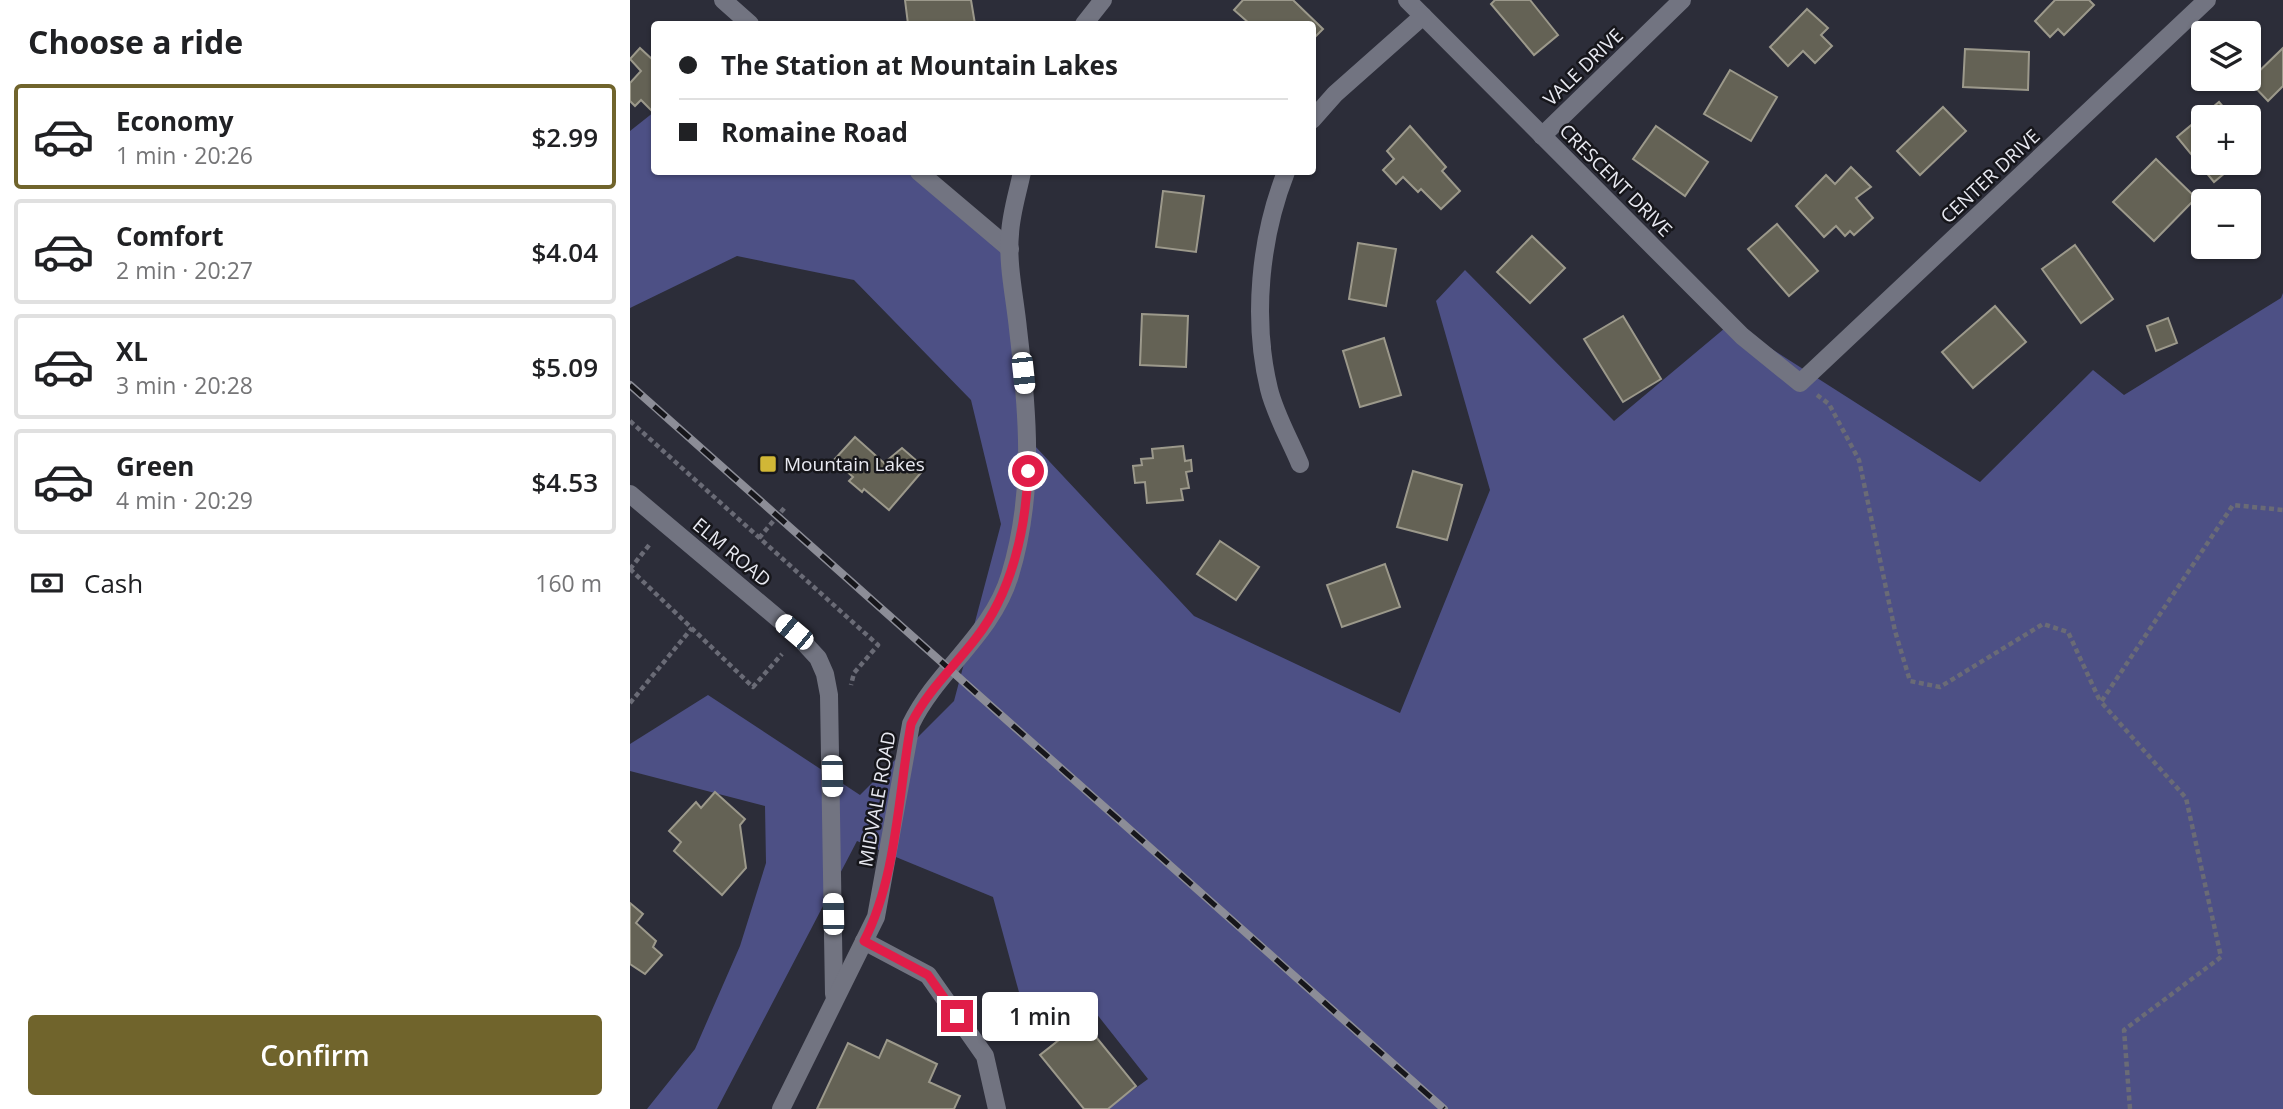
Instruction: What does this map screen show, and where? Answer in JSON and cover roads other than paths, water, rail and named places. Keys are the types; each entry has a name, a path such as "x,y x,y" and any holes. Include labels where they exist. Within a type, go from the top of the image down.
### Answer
{"street":[{"path":"723,0 747,21"},
{"path":"1086,21 1103,0"},
{"name":"CRESCENT DRIVE","path":"1406,0 1742,336 1801,382"},
{"name":"VALE DRIVE","path":"1542,135 1682,0"},
{"name":"CENTER DRIVE","path":"1801,382 2207,0"},
{"path":"1316,115 1335,94 1423,16"},
{"path":"923,175 1010,249"},
{"name":"MIDVALE ROAD","path":"781,1109 876,917 911,724 921,704 994,611 1009,578 1027,494 1029,447 1010,249 1012,217 1022,175"},
{"path":"1285,175 1266,243 1260,299 1263,352 1269,391 1300,464"},
{"name":"ELM ROAD","path":"630,494 794,632 818,658 825,674 831,720 834,998"},
{"path":"864,941 928,975 985,1056 997,1109"}],"railway":[{"path":"630,385 1444,1109"}],"place":[{"name":"Mountain Lakes","path":"768,464"}]}
